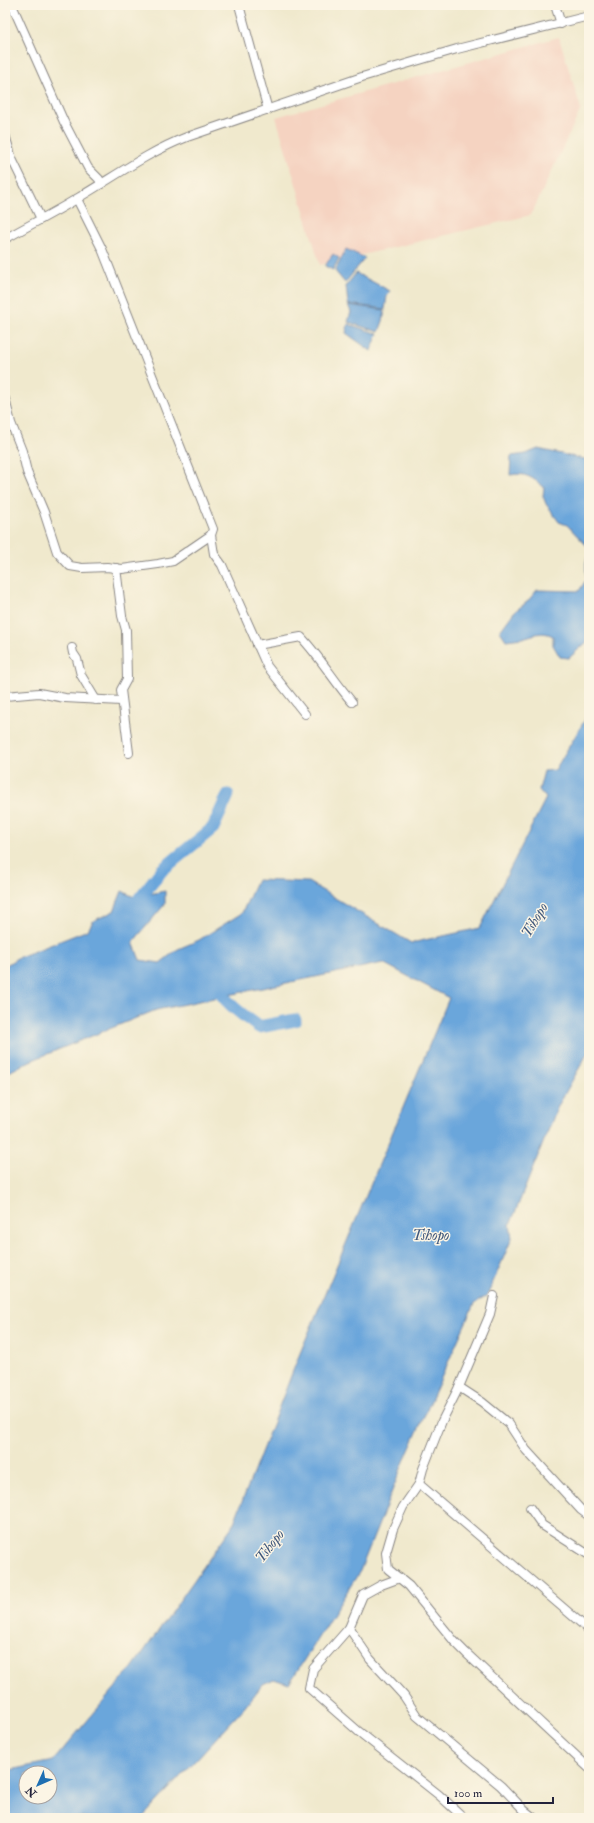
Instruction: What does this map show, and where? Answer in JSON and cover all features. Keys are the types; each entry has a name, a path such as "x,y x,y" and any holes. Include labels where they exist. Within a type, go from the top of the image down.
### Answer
{"street":[{"path":"12,5 64,122 88,168 99,179 101,184"},
{"path":"239,5 268,110"},
{"path":"555,5 561,24"},
{"path":"5,239 77,199 165,145 362,77 457,49 589,16"},
{"path":"5,135 12,158 41,219"},
{"path":"77,199 102,249 213,529 211,535 214,554 222,565 267,666 304,714"},
{"path":"5,399 27,472 44,512 57,552 70,566 82,568 144,567 173,561 211,535"},
{"path":"116,568 122,616 126,630 127,679 121,690 121,701 129,753"},
{"path":"258,646 302,637 313,650 334,682 352,702"},
{"path":"72,648 77,659 81,675 96,700"},
{"path":"5,696 39,693 65,698 121,701"},
{"path":"494,1296 490,1314 459,1387 442,1421 423,1469 419,1484 403,1507 393,1529 387,1549 388,1569 400,1578 416,1594 454,1641 589,1768"},
{"path":"459,1387 482,1402 509,1424 526,1450 581,1510 589,1516"},
{"path":"419,1484 589,1630"},
{"path":"530,1508 542,1525 589,1555"},
{"path":"400,1578 363,1595 349,1628 313,1669 309,1688 358,1730 440,1795 464,1818"},
{"path":"349,1628 370,1660 404,1696 417,1716 501,1786 524,1810 534,1818"}],"shaded area":[{"path":"559,37 581,109 531,215 320,265 276,117"}],"water":[{"path":"346,249 365,258 345,283 335,271"},
{"path":"333,254 339,258 333,270 325,266"},
{"path":"356,273 390,291 387,296 385,309 348,304 346,286"},
{"path":"348,305 385,310 379,332 348,322 351,312"},
{"path":"348,324 378,334 371,351 346,333"},
{"path":"538,449 589,460 589,548 567,525 559,522 546,504 543,496 544,487 528,476 520,474 510,475 511,456 526,454"},
{"path":"589,550 589,640 569,658 560,657 553,645 553,636 549,634 545,633 506,640 500,631 514,612 527,602 537,590 579,591 586,580 586,563"},
{"name":"Tshopo","path":"589,713 589,1054 587,1054 558,1106 510,1225 512,1238 487,1296 474,1304 402,1466 360,1571 289,1684 274,1679 263,1684 244,1708 142,1818 5,1818 5,1771 18,1768 18,1805 58,1805 58,1765 34,1765 53,1761 132,1668 233,1525 298,1358 449,998 383,963 156,1010 30,1061 5,1074 5,966 17,958 88,930 93,921 114,911 122,891 134,897 165,891 165,904 133,942 140,960 160,963 178,949 199,940 242,913 257,880 308,882 411,943 480,928 546,798 539,790 544,771 555,770"}],"waterway":[{"path":"132,908 162,870 213,828 228,795"},
{"path":"215,981 217,988 227,1001 259,1027 295,1020"}]}
